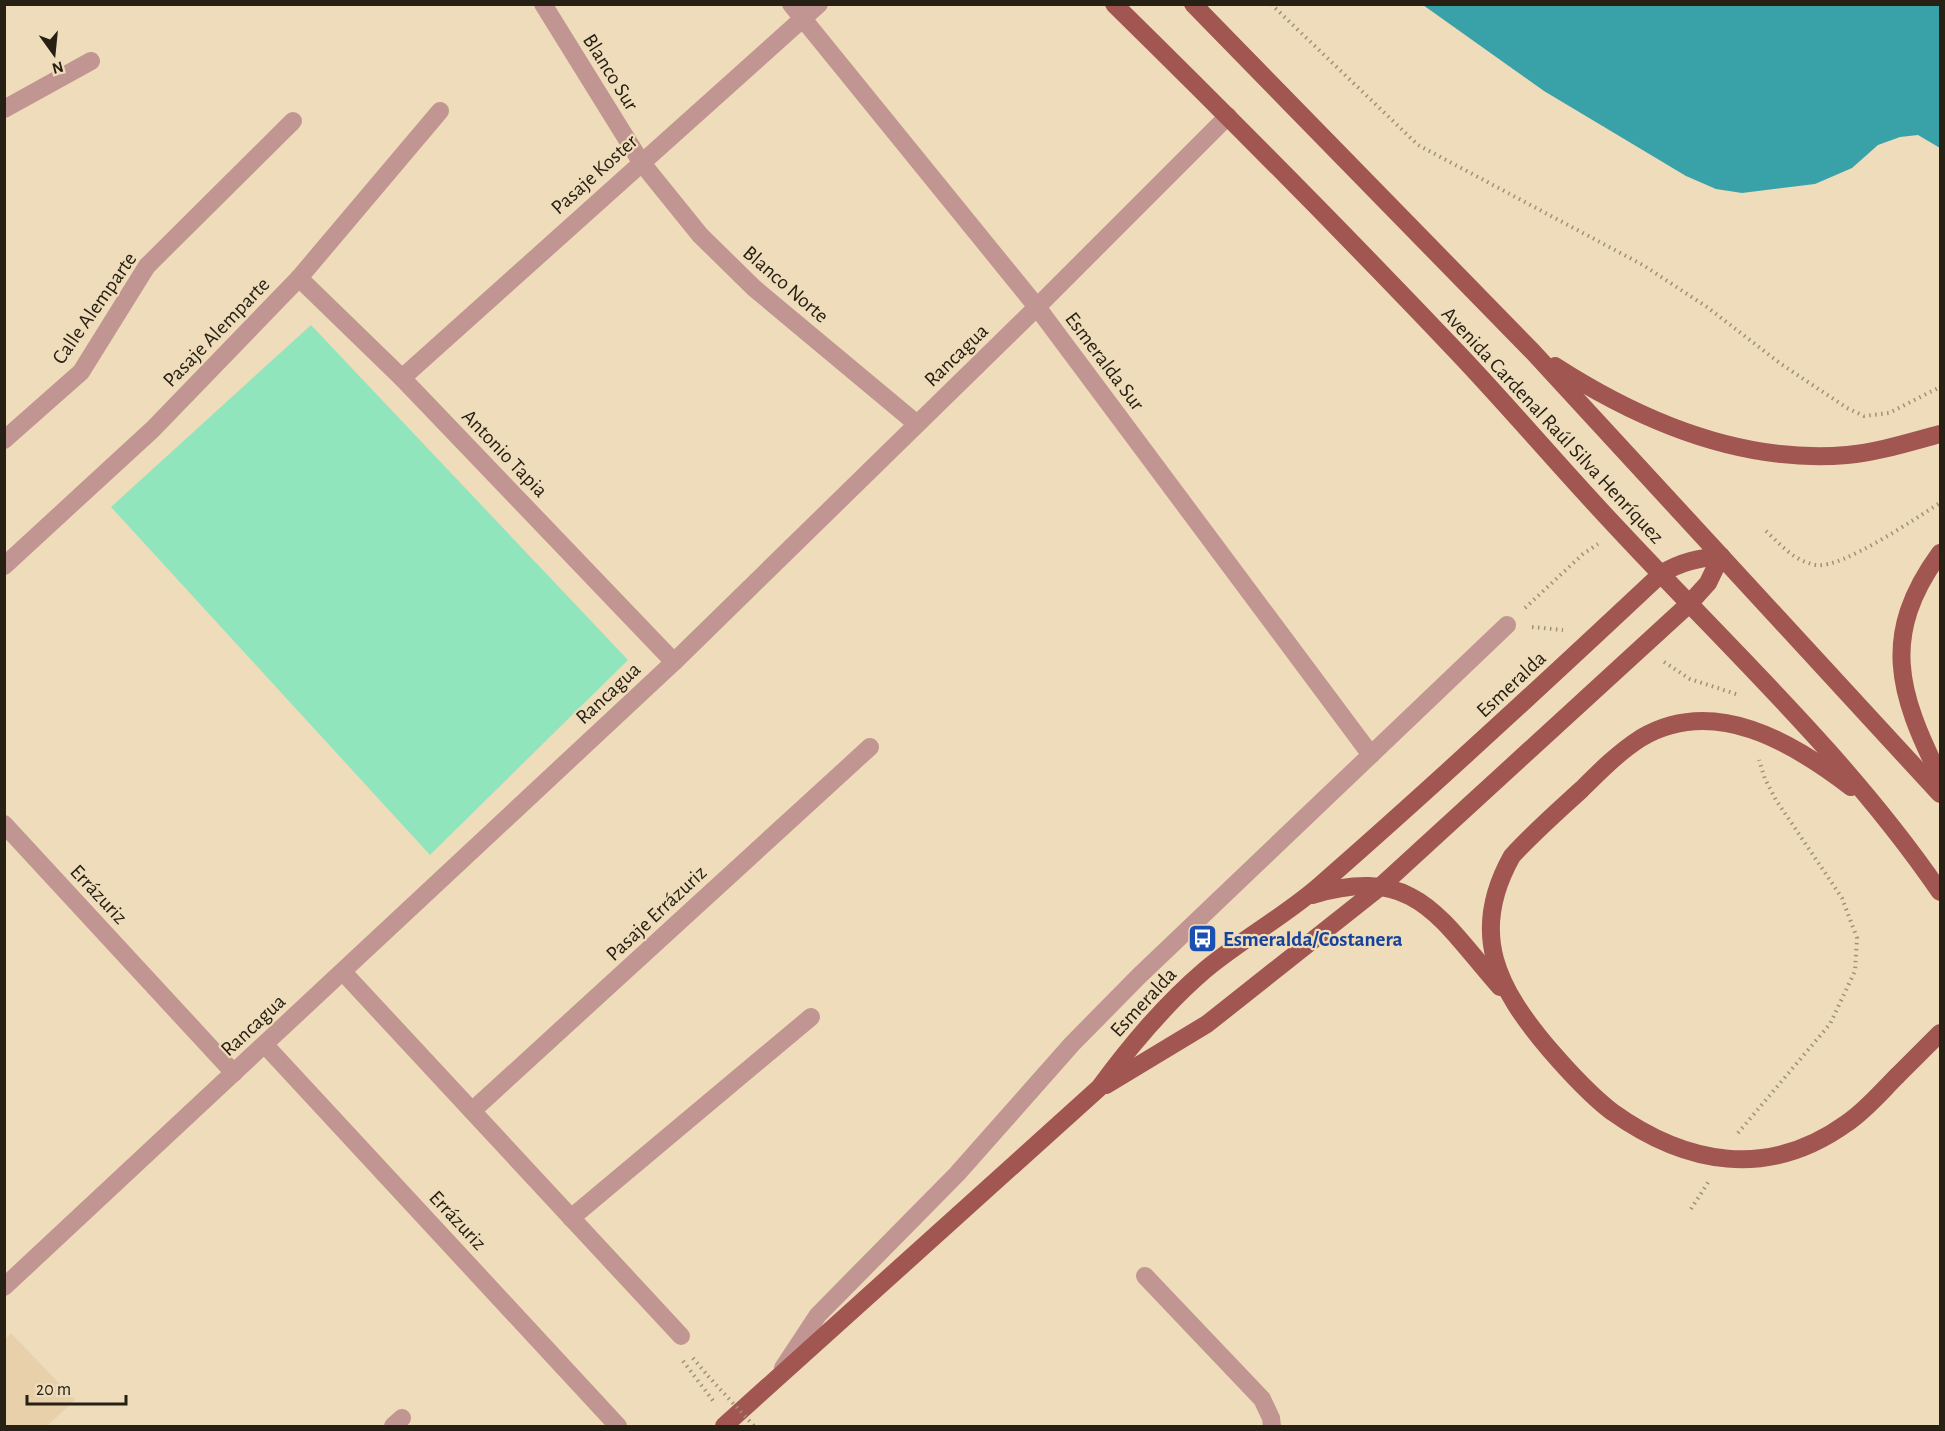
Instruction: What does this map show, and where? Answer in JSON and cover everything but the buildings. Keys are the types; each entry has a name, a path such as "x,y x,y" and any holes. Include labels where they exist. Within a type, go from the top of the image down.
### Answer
{"main road":[{"name":"Avenida Cardenal Raúl Silva Henríquez","path":"1114,4 1228,116 1459,354 1619,531 1794,714 1882,813 1941,892"},
{"name":"Avenida Cardenal Raúl Silva Henríquez","path":"1193,4 1533,352 1941,794"},
{"path":"1533,352 1570,376 1648,416 1737,448 1808,456 1848,455 1941,434"},
{"path":"1941,554 1921,581 1909,607 1904,627 1901,660 1909,703 1941,777"},
{"path":"1099,1088 1207,1024 1380,887 1508,767 1689,604 1708,583 1721,556"},
{"name":"Esmeralda","path":"724,1426 1099,1088 1136,1039 1183,990 1238,944 1308,896 1435,786 1661,574 1674,566 1692,560 1721,556"},
{"path":"1511,1000 1496,963 1491,920 1501,876 1512,856 1528,839 1623,750 1642,737 1665,727 1705,721 1738,725 1764,732 1848,785 1882,813"},
{"path":"1308,896 1349,887 1380,887 1397,889 1424,902 1593,1097 1659,1141 1708,1158 1734,1160 1783,1154 1816,1141 1849,1122 1941,1033"}],"street":[{"name":"Blanco Sur","path":"543,4 640,162"},
{"name":"Pasaje Koster","path":"402,378 640,162 796,12 819,4"},
{"name":"Esmeralda Sur","path":"796,12 1037,307 1371,755"},
{"path":"4,109 91,62"},
{"name":"Pasaje Alemparte","path":"4,566 153,429 299,278 440,111"},
{"name":"Rancagua","path":"4,1287 674,662 1037,307 1228,116"},
{"name":"Calle Alemparte","path":"4,440 81,372 147,266 293,121"},
{"name":"Blanco Norte","path":"640,162 700,235 754,288 917,424"},
{"name":"Antonio Tapia","path":"299,278 402,378 674,662"},
{"name":"Esmeralda","path":"778,1377 818,1315 957,1174 1072,1044 1507,625"},
{"name":"Pasaje Errázuriz","path":"472,1112 870,747"},
{"name":"Errázuriz","path":"4,824 234,1073"},
{"path":"343,972 681,1336"},
{"path":"571,1218 811,1017"},
{"name":"Errázuriz","path":"265,1045 618,1426"},
{"path":"1145,1276 1262,1399 1271,1418 1272,1426"}],"path":[{"path":"1271,4 1418,145 1643,265 1707,307 1781,364 1864,416 1889,412 1941,387"},
{"path":"1766,531 1794,557 1818,565 1843,560 1941,503"},
{"path":"1507,625 1583,554 1619,531"},
{"path":"1507,625 1598,633"},
{"path":"1643,647 1690,679 1746,698"},
{"path":"1733,1142 1744,1123 1796,1068 1830,1024 1855,971 1857,938 1842,898 1765,779 1759,763 1764,732"},
{"path":"1691,1209 1710,1180"},
{"path":"705,1391 682,1362 690,1355 754,1426"}],"shaded area":[{"path":"11,1333 75,1400 47,1426 5,1426 5,1339"}],"green space":[{"path":"311,325 628,660 430,855 111,507"}],"water":[{"path":"1423,5 1940,5 1940,148 1918,135 1900,137 1878,145 1852,168 1815,184 1742,193 1716,189 1686,176 1544,91"}],"place":[{"name":"Esmeralda/Costanera","path":"1202,939"}]}
